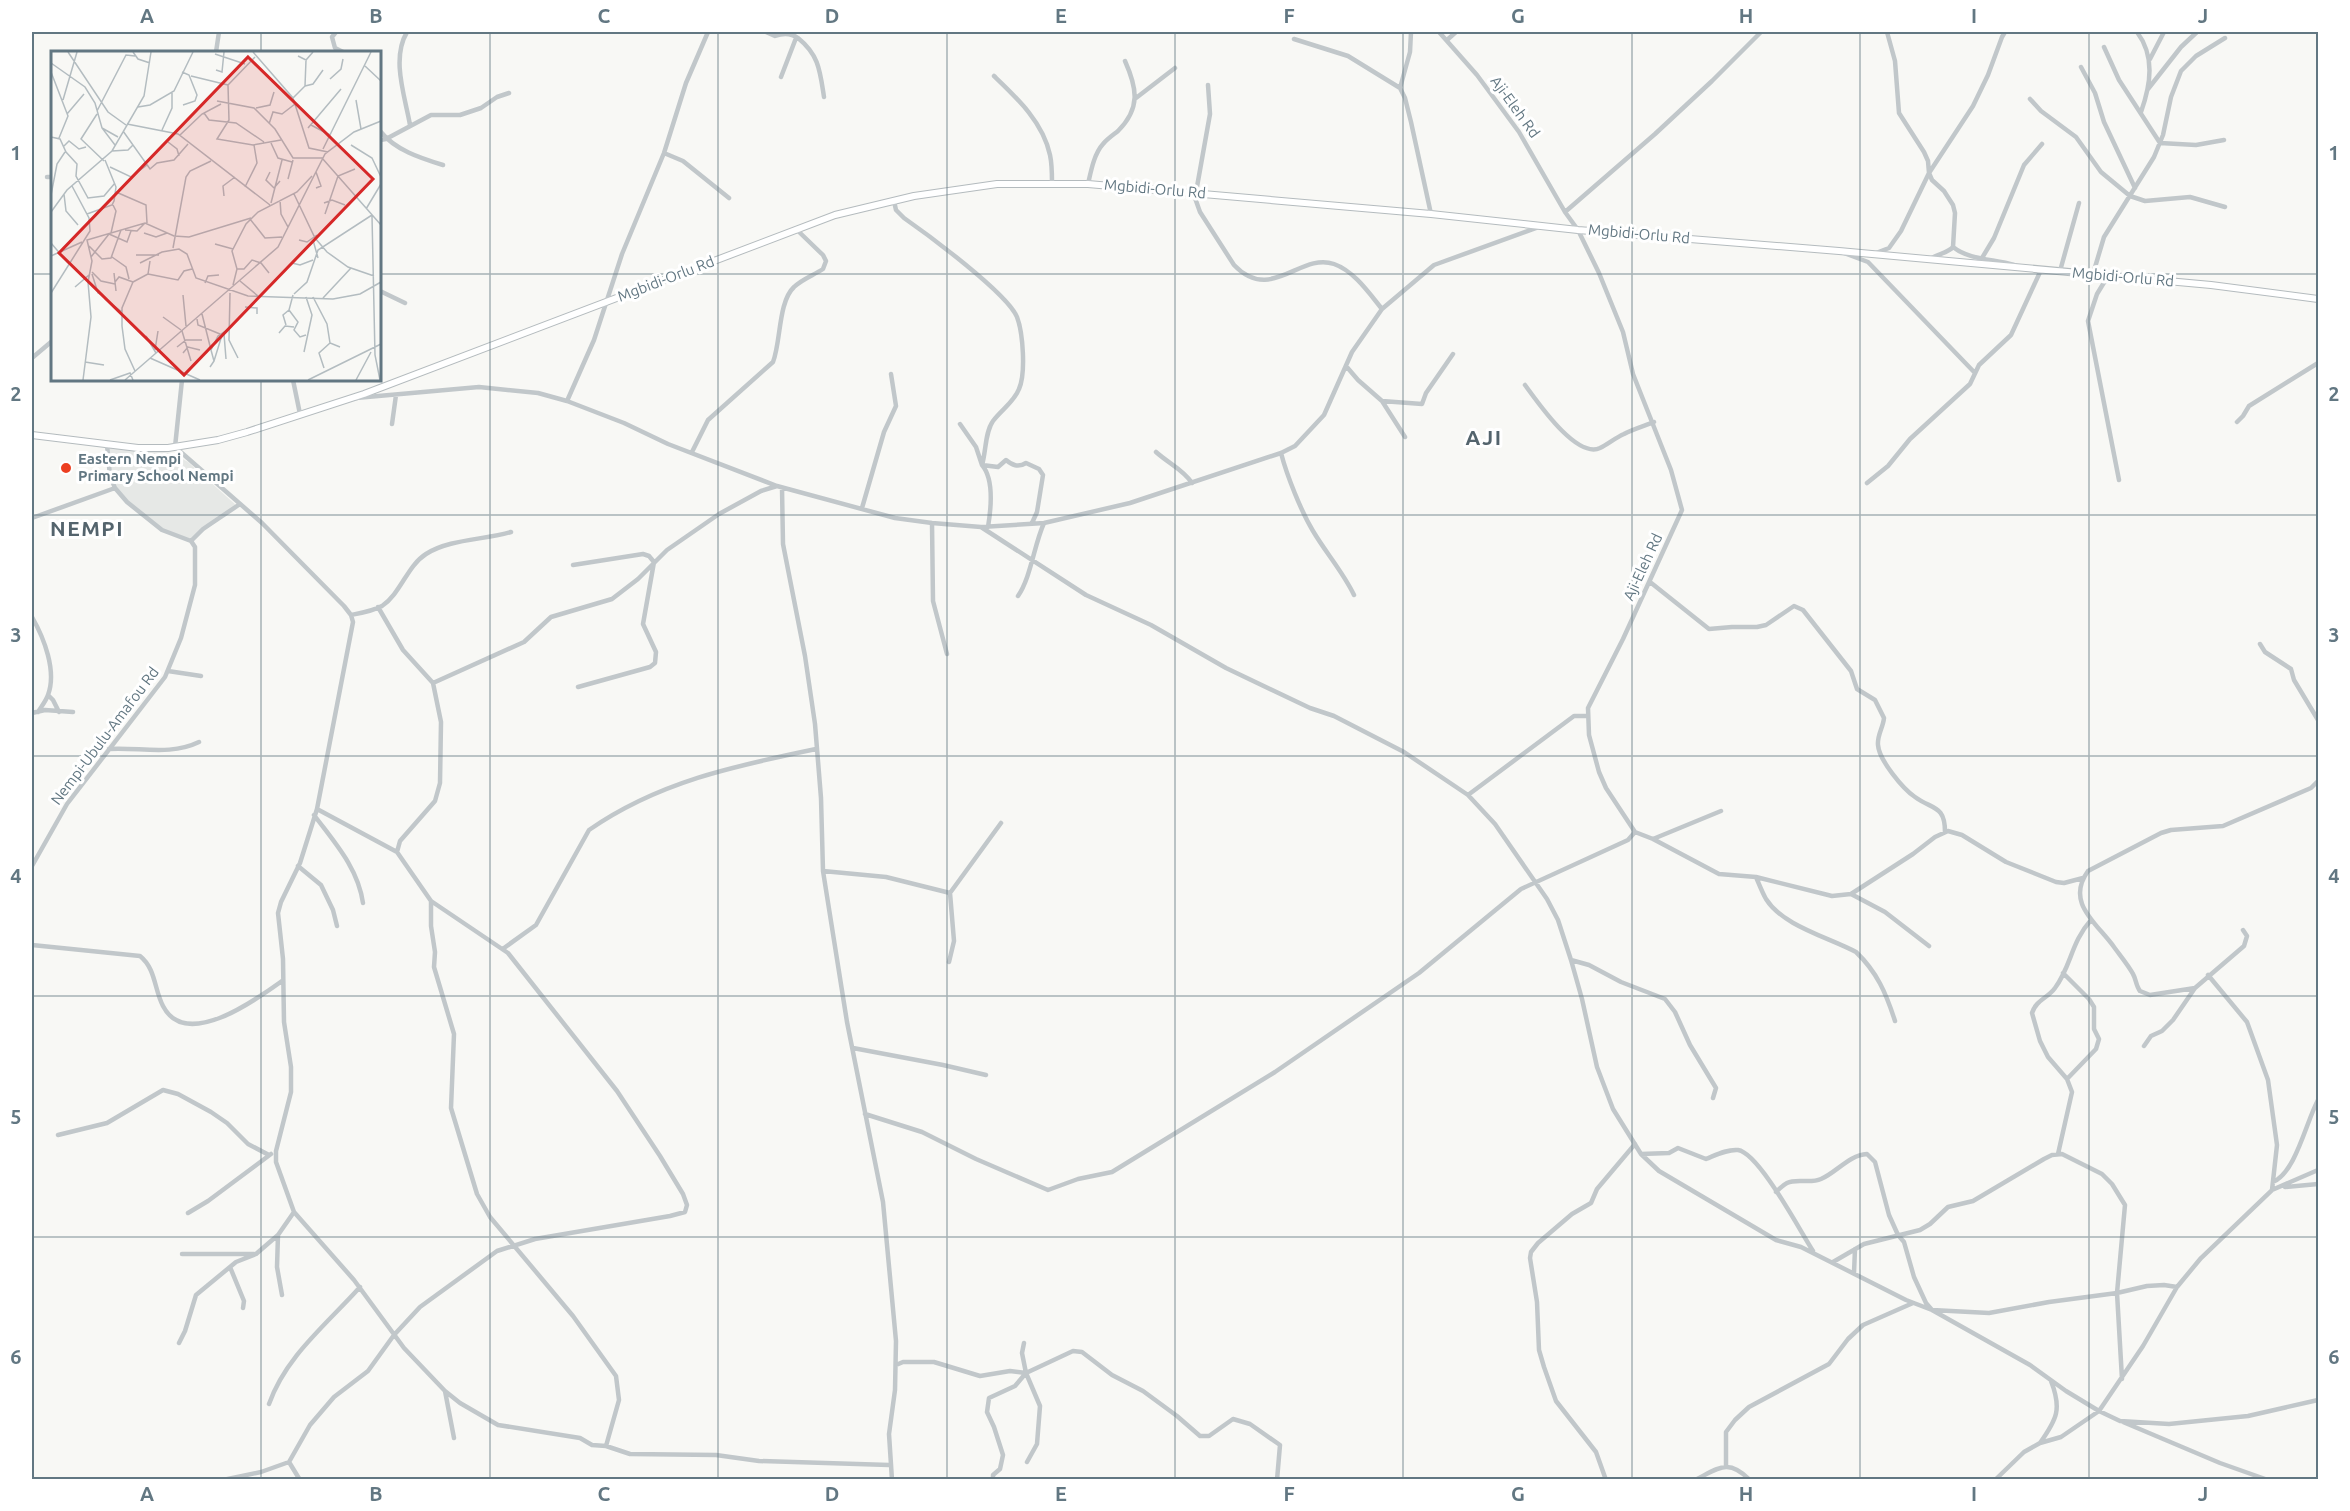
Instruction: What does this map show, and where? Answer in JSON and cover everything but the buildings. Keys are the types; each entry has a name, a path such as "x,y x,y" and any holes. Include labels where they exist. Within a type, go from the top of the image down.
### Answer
{"main road":[{"name":"Mgbidi-Orlu Rd","path":"32,435 138,448 175,447 228,438 350,399 835,215 894,201 998,184 1088,184 1195,193 1578,230 2211,285 2319,299"}],"street":[{"path":"216,51 219,32"},
{"path":"336,32 332,37 335,48 341,51"},
{"path":"406,32 402,40 399,69 410,125"},
{"path":"567,401 594,340 604,302 664,153 686,83 708,32"},
{"path":"766,32 787,34 810,48 819,67 824,97"},
{"path":"1411,32 1408,61 1400,88 1411,122 1431,214"},
{"name":"Aji-Eleh Rd","path":"1439,32 1477,75 1519,132 1565,212 1578,230 1619,322 1633,374 1654,422 1682,510 1650,582 1588,708 1589,735 1599,772 1615,803 1635,832"},
{"path":"1447,40 1456,32"},
{"path":"1565,212 1680,111 1761,32"},
{"path":"1887,32 1895,61 1899,113 1924,152 1928,161 1929,173 1953,205 1955,213 1953,247 1950,251 1937,254 1930,259"},
{"path":"1873,254 1889,248 1901,231 1929,173 1973,106 1989,75 2002,37 2006,32"},
{"path":"2137,32 2150,59"},
{"path":"2142,112 2148,89 2150,59 2164,32"},
{"path":"2148,89 2181,47 2197,32"},
{"path":"781,77 796,38"},
{"path":"2093,274 2104,237 2160,143 2171,97 2181,71 2196,56 2225,38"},
{"path":"1294,39 1348,56 1400,88"},
{"path":"2104,47 2119,80 2142,112 2160,143"},
{"path":"1125,61 1136,98"},
{"path":"2080,67 2095,93 2104,122 2135,188"},
{"path":"1088,184 1092,166 1102,144 1124,123 1136,98 1175,68"},
{"path":"994,76 1027,109 1041,131 1050,154 1052,183"},
{"path":"1208,85 1210,114 1195,193 1196,205 1241,273 1265,280 1316,263 1336,265 1353,277 1382,309"},
{"path":"381,140 431,115 460,115 509,93"},
{"path":"2030,99 2041,111 2076,136 2101,172 2130,196 2145,201 2190,197 2225,207"},
{"path":"381,132 386,139 399,148 443,165"},
{"path":"2160,143 2196,145 2224,140"},
{"path":"1982,258 1994,238 2005,206 2024,165 2042,144"},
{"path":"664,153 683,161 729,198"},
{"path":"894,201 896,210 903,218 947,250 994,290 1017,316 1022,343 1023,372 1020,388 992,422 982,465"},
{"path":"2060,272 2079,203"},
{"path":"350,399 479,387 538,393 567,401 779,487 896,518 932,524 981,527 1044,523 1130,503 1281,453 1295,446 1324,415 1352,352 1382,309 1434,264 1541,226"},
{"path":"693,453 708,420 773,362 777,337 790,292 804,280 823,269 826,261 823,255 796,229"},
{"path":"1953,247 1958,251 2025,268"},
{"path":"1839,251 1868,262 1975,374"},
{"path":"1867,483 1888,466 1910,439 1970,384 1979,365 2012,335 2041,270"},
{"path":"2108,276 2097,294 2088,321 2118,480"},
{"path":"381,291 405,303"},
{"path":"32,358 51,342"},
{"path":"1382,400 1422,404 1426,393 1453,354"},
{"path":"2236,422 2243,416 2249,405 2319,363"},
{"path":"1346,366 1358,380 1382,400 1405,437"},
{"path":"862,508 884,432 896,406 891,374"},
{"path":"182,381 175,447 270,532 351,615 353,622 316,808 298,866 278,913 291,1092 276,1151 279,1174 294,1212 360,1287 404,1348 445,1391 460,1403 498,1425 580,1438 592,1445 606,1446 630,1454 716,1455 759,1461 889,1465"},
{"path":"293,381 300,414"},
{"path":"1526,385 1559,429 1570,439 1586,447 1600,448 1625,433 1654,422"},
{"path":"392,424 396,395"},
{"path":"960,424 976,447 982,465 987,471 992,504 988,527"},
{"path":"107,445 110,476 115,488 127,502 162,530 191,541 203,529 240,504"},
{"path":"1156,452 1168,463 1188,475 1192,483"},
{"path":"1281,453 1285,468 1312,530 1348,581 1354,595"},
{"path":"982,465 998,467 1006,460 1012,465 1022,466 1026,463 1039,470 1043,475 1032,523"},
{"path":"433,683 524,642 551,617 612,599 638,579 667,550 719,514 761,491 779,487"},
{"path":"779,487 783,544 805,656 815,724 821,798 823,871 833,938 883,1202 896,1341 895,1390 889,1434 889,1465 892,1479"},
{"path":"32,518 115,488"},
{"path":"1018,596 1024,587 1044,523"},
{"path":"932,524 933,601 947,654"},
{"path":"981,527 1086,595 1151,625 1226,668 1310,708 1334,716 1404,752 1468,795 1495,824 1538,882 1558,920 1582,999 1597,1066 1613,1109 1641,1154 1659,1171 1776,1240 1801,1247 1932,1311 2030,1365 2099,1411 2203,1456 2268,1479"},
{"path":"351,615 378,608 393,596 423,556 434,549 511,532"},
{"name":"Nempi-Ubulu-Amafou Rd","path":"32,866 67,804 155,693 168,671 182,638 195,585 195,547 191,541"},
{"path":"573,564 643,554 650,556 654,562 643,624 656,652 655,663 650,667 578,687"},
{"path":"1650,582 1709,629 1757,627 1766,625 1794,606 1803,610 1851,671 1857,689 1878,704 1884,718 1879,732 1878,745 1883,760 1913,795 1940,811 1945,821 1945,832"},
{"path":"378,608 404,650 433,683 441,722 440,783 435,801 400,841 397,852"},
{"path":"32,616 41,633 51,677 48,695 34,712"},
{"path":"2260,644 2265,652 2291,669 2294,680 2319,720"},
{"path":"168,671 201,676"},
{"path":"48,695 59,712"},
{"path":"34,712 45,710 73,712"},
{"path":"1468,795 1574,716 1588,716"},
{"path":"109,749 168,751 199,742"},
{"path":"504,948 536,925 589,830 602,821 663,789 725,768 816,749"},
{"path":"2195,988 2150,995 2143,993 2116,950 2087,917 2080,895 2083,878 2088,871 2162,833 2171,830 2223,826 2311,789 2319,781"},
{"path":"223,1479 261,1472 289,1462 310,1425 334,1397 368,1371 394,1335 420,1308 497,1251 513,1244 670,1216 685,1212 687,1205 660,1155 617,1091 504,948 467,927 431,901 397,852 316,808"},
{"path":"1653,839 1720,811"},
{"path":"314,815 353,868 361,888 363,903"},
{"path":"948,962 954,941 950,893 1001,823"},
{"path":"865,1114 922,1132 976,1159 1048,1190 1078,1179 1112,1172 1275,1072 1419,973 1521,889 1628,840 1635,832 1719,874 1756,877 1832,896 1851,894 1945,832 1953,831 2006,862 2056,882 2064,883 2083,878"},
{"path":"298,866 321,885 333,910 337,926"},
{"path":"823,871 886,878 950,893"},
{"path":"1756,877 1766,899 1792,922 1847,947 1863,959 1883,986 1894,1021"},
{"path":"1851,894 1885,912 1929,946"},
{"path":"431,901 430,926 435,952 434,967 454,1034 453,1116 483,1208 573,1316 615,1376 618,1400 615,1420 606,1446"},
{"path":"2058,1154 2072,1092 2067,1079 2048,1057 2040,1041 2032,1013 2040,1000 2056,987 2075,941 2091,921"},
{"path":"2144,1046 2151,1036 2162,1031 2173,1020 2195,988 2244,946 2247,936 2243,930"},
{"path":"32,945 140,956 147,961 151,969 162,1005 169,1016 179,1022 188,1023 222,1018 240,1011 282,981"},
{"path":"1571,960 1589,965 1621,982 1665,999 1675,1012 1690,1045 1716,1088 1713,1098"},
{"path":"2063,973 2094,1007 2094,1029 2099,1039 2096,1049 2067,1079"},
{"path":"2208,975 2247,1022 2268,1080 2277,1145 2272,1190"},
{"path":"853,1048 986,1075"},
{"path":"58,1135 107,1123 163,1090 178,1094 211,1112 227,1123 248,1144 269,1155"},
{"path":"2273,1182 2280,1179 2288,1169 2319,1100"},
{"path":"1606,1479 1596,1452 1556,1401 1544,1367 1539,1350 1537,1302 1530,1258 1531,1251 1538,1244 1572,1214 1591,1203 1597,1189 1635,1144"},
{"path":"1641,1154 1669,1153 1678,1148 1706,1159 1725,1151 1744,1152 1759,1165 1815,1254"},
{"path":"188,1213 276,1151"},
{"path":"1776,1192 1789,1182 1814,1182 1824,1178 1842,1164 1861,1154 1867,1154 1875,1162 1889,1215 1898,1235 1904,1242 1914,1277 1932,1311"},
{"path":"1833,1262 1855,1248 1883,1238 1920,1230 1948,1207 1973,1201 2044,1159 2058,1154 2068,1156 2102,1174 2112,1184 2125,1205 2117,1293 2122,1378"},
{"path":"1995,1479 2024,1452 2040,1443 2061,1437 2099,1411 2122,1378 2177,1287 2201,1258 2272,1190 2319,1170"},
{"path":"2280,1187 2319,1184"},
{"path":"179,1343 196,1295 230,1267 256,1254 278,1234 294,1212"},
{"path":"278,1234 277,1267 282,1295"},
{"path":"1854,1273 1855,1248"},
{"path":"182,1254 256,1254"},
{"path":"230,1267 244,1301 243,1308"},
{"path":"1932,1311 1989,1313 2117,1293 2147,1286 2177,1287"},
{"path":"269,1404 284,1371 295,1355 360,1287"},
{"path":"1726,1466 1726,1432 1749,1407 1829,1364 1863,1325 1913,1303"},
{"path":"1024,1343 1022,1353 1026,1373 1040,1406 1037,1444 1027,1462"},
{"path":"993,1479 993,1475 1000,1469 1003,1455 987,1412 989,1398 1015,1386 1026,1373 1072,1351 1082,1352 1112,1375 1147,1394 1200,1436 1209,1436 1233,1419 1258,1429 1280,1445 1277,1479"},
{"path":"896,1365 903,1362 934,1362 980,1376 1010,1371 1026,1373"},
{"path":"2040,1443 2052,1426 2057,1412 2058,1398 2051,1381"},
{"path":"445,1391 454,1438"},
{"path":"2120,1421 2169,1424 2210,1421 2248,1416 2319,1400"},
{"path":"289,1462 300,1479"},
{"path":"1695,1479 1726,1466 1732,1466 1750,1479"},
{"path":"208,1479 216,1479"}],"shaded area":[{"path":"107,445 172,453 188,462 237,506 191,541 159,528 132,507 115,488 109,471"}],"place":[{"name":"Eastern Nempi Primary School Nempi","path":"66,468"}],"district":[{"name":"AJI","path":"1484,438"},
{"name":"NEMPI","path":"87,529"}]}
